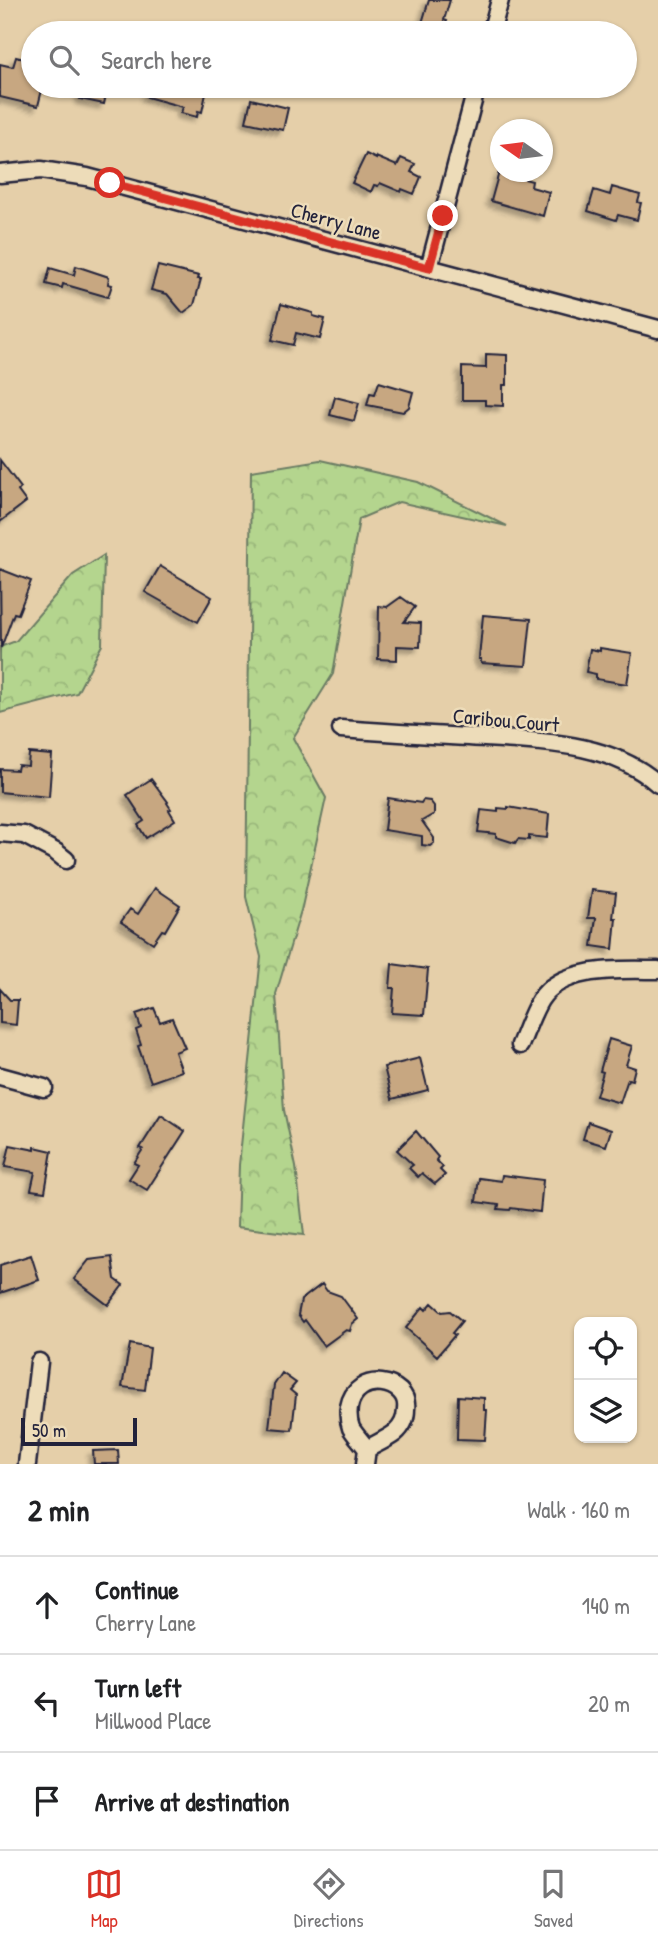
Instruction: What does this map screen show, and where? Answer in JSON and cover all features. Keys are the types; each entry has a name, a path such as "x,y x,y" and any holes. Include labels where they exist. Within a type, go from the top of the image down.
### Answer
{"street":[{"path":"494,21 500,0"},
{"path":"429,268 474,98"},
{"name":"Cherry Lane","path":"0,174 41,170 87,177 658,329"},
{"name":"Caribou Court","path":"341,729 555,743 625,761 658,784"},
{"path":"0,833 24,835 66,860"},
{"path":"520,1045 541,998 558,982 583,973 658,970"},
{"path":"0,1076 44,1088"},
{"path":"27,1464 39,1362"}],"green space":[{"path":"320,460 418,482 507,526 399,502 359,519 333,674 293,738 326,798 302,907 276,994 284,1110 296,1167 304,1235 237,1227 239,1165 261,957 246,897 251,471"},
{"path":"104,555 102,645 77,693 0,713 0,647 16,641 73,575"}],"building":[{"path":"429,0 450,0 444,20 447,21 423,21"},
{"path":"16,57 21,58 21,98 40,98 38,106 0,97 0,64 13,67"},
{"path":"80,98 105,98 104,104"},
{"path":"151,98 205,98 202,112 198,111 197,117 181,113 183,107"},
{"path":"251,99 288,108 283,130 246,122"},
{"path":"366,154 397,166 401,158 415,164 411,172 421,177 414,194 380,183 378,186 374,185 371,192 352,183"},
{"path":"496,182 532,182 531,187 549,192 543,216 491,201"},
{"path":"612,187 640,195 637,220 618,215 616,220 588,211 594,190 610,195"},
{"path":"76,266 109,277 108,284 112,285 108,297 63,284 62,288 46,284 50,268 74,275"},
{"path":"158,266 199,276 198,279 201,279 194,305 183,313 167,294 151,290"},
{"path":"281,304 325,319 320,339 296,333 293,345 272,340"},
{"path":"486,354 507,355 507,385 503,385 503,406 485,405 485,400 462,400 462,367 486,368"},
{"path":"379,382 413,392 409,407 403,412 367,405 370,393 375,394"},
{"path":"335,397 359,403 354,421 330,415"},
{"path":"0,460 21,488 18,491 26,502 0,522"},
{"path":"160,566 212,597 198,622 145,592"},
{"path":"0,569 31,581 18,614 14,613 1,648"},
{"path":"401,597 415,607 404,622 421,623 420,647 397,646 397,660 378,659 379,606 387,607"},
{"path":"483,615 531,619 526,666 481,663 479,659"},
{"path":"600,648 632,653 627,684 596,679 596,674 586,672 590,649 600,651"},
{"path":"29,753 52,755 49,797 0,792 0,769 17,770 18,765 28,766"},
{"path":"151,779 168,802 175,820 146,838 138,825 144,821 127,795"},
{"path":"388,798 421,803 423,800 430,801 434,806 434,814 422,821 434,838 434,843 430,846 422,845 422,836 384,830"},
{"path":"508,807 549,814 547,838 529,836 529,840 518,839 515,843 496,837 496,834 478,832 481,810 498,812 498,808"},
{"path":"155,888 180,905 165,931 162,930 153,943 121,922 130,909 138,914"},
{"path":"592,890 616,893 613,949 592,946 596,918 588,918"},
{"path":"392,964 428,969 424,1015 392,1013"},
{"path":"0,989 10,1000 18,1000 16,1025 0,1023"},
{"path":"154,1008 160,1022 172,1018 185,1048 175,1052 182,1071 151,1082 138,1046 141,1045 136,1030 141,1028 136,1014"},
{"path":"609,1039 632,1046 626,1065 635,1068 632,1080 628,1079 620,1103 596,1096"},
{"path":"420,1058 428,1090 392,1099 384,1067"},
{"path":"161,1115 185,1131 147,1190 129,1179 138,1165 134,1163 143,1149 140,1148"},
{"path":"588,1122 611,1130 606,1146 583,1139"},
{"path":"416,1131 443,1167 440,1170 445,1175 435,1184 422,1173 418,1177 409,1168 413,1165 397,1150"},
{"path":"10,1145 52,1151 45,1192 31,1190 35,1172 5,1167"},
{"path":"502,1175 543,1180 540,1212 498,1209 499,1205 476,1202 479,1178 501,1181"},
{"path":"31,1255 39,1280 0,1293 0,1265"},
{"path":"112,1257 115,1279 123,1285 108,1305 74,1279 89,1260"},
{"path":"322,1284 327,1291 341,1296 358,1319 352,1324 350,1331 346,1330 324,1346 305,1320 303,1322 298,1315 301,1300"},
{"path":"432,1303 442,1312 450,1311 462,1321 452,1333 455,1335 437,1356 406,1328 423,1307 426,1310"},
{"path":"130,1344 150,1348 145,1390 122,1387"},
{"path":"282,1373 296,1383 290,1390 296,1395 292,1430 269,1428 274,1385"},
{"path":"458,1396 484,1398 484,1410 487,1410 485,1440 457,1439"},
{"path":"118,1450 119,1464 94,1464 93,1451"}],"route":[{"path":"110,183 429,268 443,216"}]}
